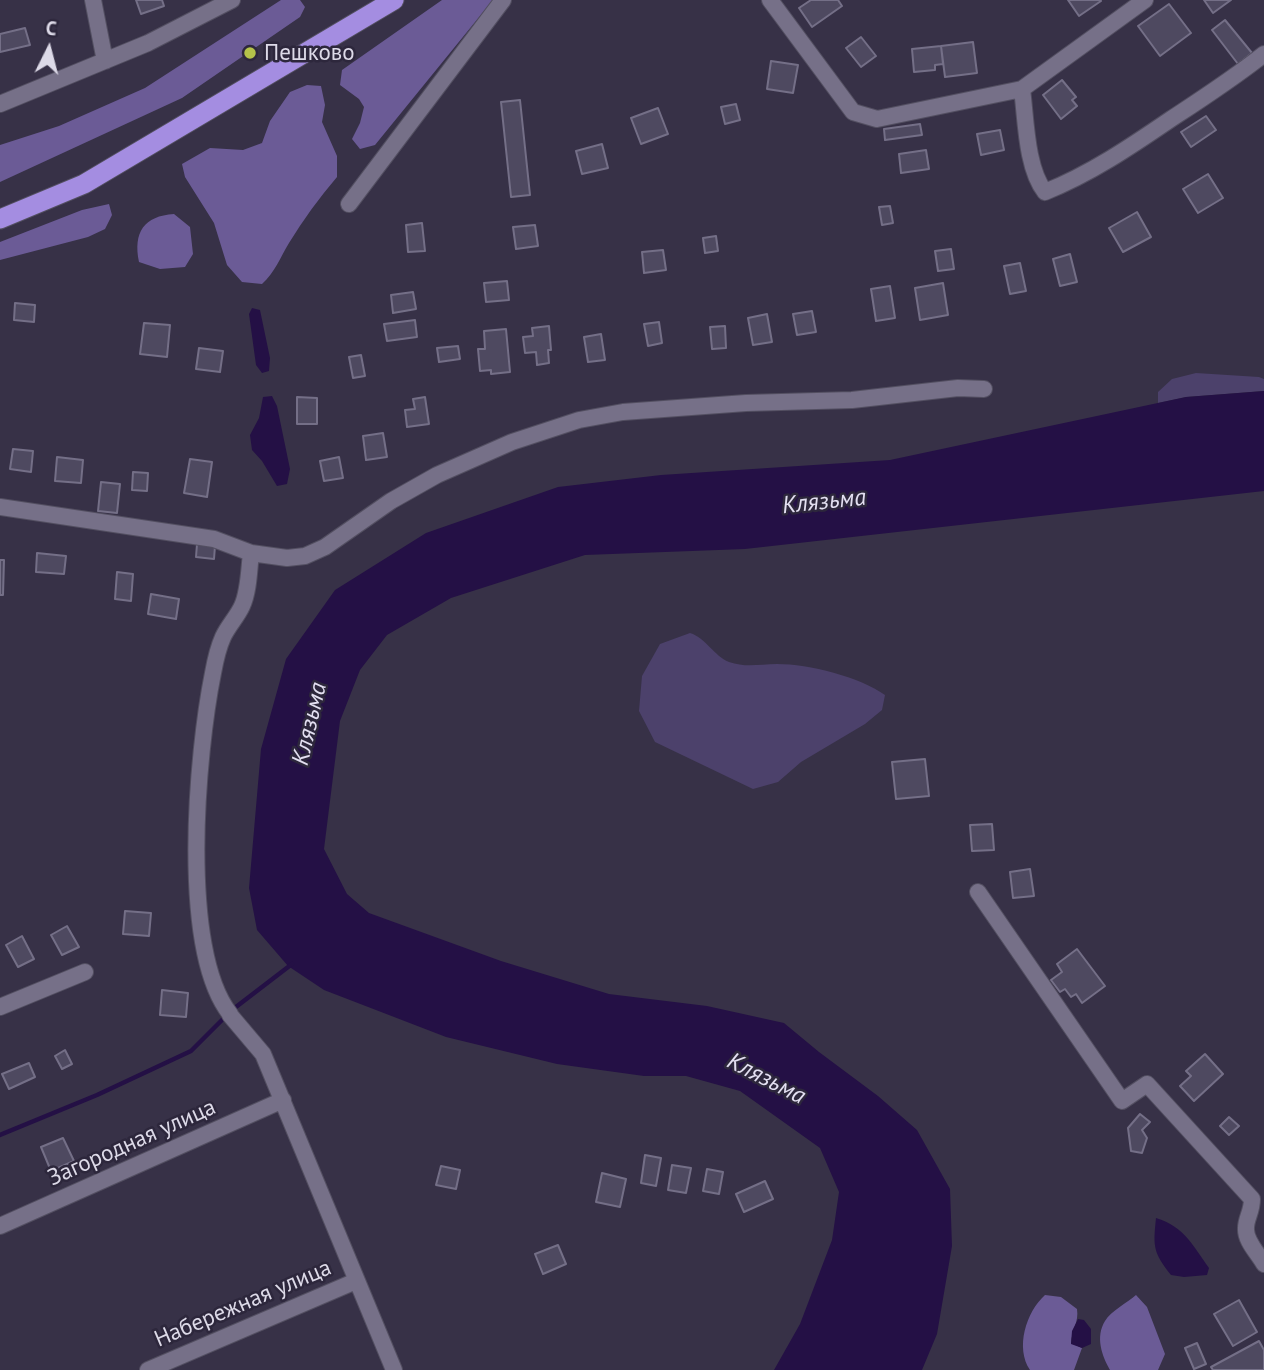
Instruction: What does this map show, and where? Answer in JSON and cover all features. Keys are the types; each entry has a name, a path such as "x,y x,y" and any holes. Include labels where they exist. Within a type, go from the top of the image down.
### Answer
{"highway":[{"path":"0,219 84,184 394,0"}],"street":[{"path":"93,0 105,61"},
{"path":"0,104 148,43 232,0"},
{"path":"349,204 503,0"},
{"path":"770,0 853,112 877,119 1021,89 1145,0"},
{"path":"1021,89 1032,167 1037,182 1045,192 1107,161 1264,54"},
{"path":"0,507 214,539 251,553 287,558 305,556 325,547 391,501 437,475 512,442 579,420 623,412 746,403 852,400 958,388 984,389"},
{"path":"251,553 244,604 222,638 213,673 200,770 195,837 203,939 214,984 229,1013 263,1054 394,1370"},
{"path":"978,892 1122,1101 1147,1084 1252,1199 1252,1211 1245,1226 1247,1237 1264,1264"},
{"path":"0,1007 85,972"},
{"name":"Загородная улица","path":"0,1226 283,1100"},
{"name":"Набережная улица","path":"148,1370 356,1281"}],"shaded area":[{"path":"281,0 300,0 305,7 300,17 182,98 0,182 0,145 59,126 145,88"},
{"path":"442,0 493,0 375,145 360,149 352,139 364,107 359,99 340,85 342,70"},
{"path":"307,85 321,86 325,105 322,122 337,156 337,177 306,218 267,279 262,284 242,282 227,265 214,223 185,177 182,164 210,148 243,150 262,143 270,121 290,92"},
{"path":"109,204 112,215 105,229 88,237 0,260 0,242 82,210"},
{"path":"174,214 190,227 193,254 185,267 160,269 139,262 138,242 143,228 155,218"},
{"path":"1196,373 1259,377 1264,379 1264,391 1186,397 1158,403 1158,392 1172,379"},
{"path":"690,633 696,635 719,656 735,664 804,666 862,683 885,695 882,710 865,724 801,762 778,782 753,789 655,742 639,711 642,676 660,644"},
{"path":"1045,1295 1061,1297 1077,1309 1071,1343 1082,1348 1074,1370 1030,1370 1026,1361 1023,1341 1028,1320"},
{"path":"1136,1295 1147,1307 1165,1354 1158,1370 1110,1370 1101,1346 1102,1327 1111,1314"}],"water":[{"path":"252,308 260,310 270,358 269,371 262,373 256,365 249,314"},
{"name":"Клязьма","path":"1264,391 1264,491 745,549 585,555 451,598 387,635 360,670 340,721 324,849 347,894 369,913 501,961 609,994 707,1006 784,1023 917,1130 950,1189 952,1246 937,1334 922,1370 774,1370 800,1324 832,1240 839,1192 820,1148 740,1091 686,1076 644,1076 557,1064 446,1037 324,990 288,966 257,930 249,888 261,749 286,659 335,590 426,533 558,487 661,475 890,460 1186,397"},
{"path":"272,396 277,406 290,469 287,484 277,486 252,450 250,435 259,418 263,397"},
{"path":"1156,1218 1174,1226 1187,1238 1209,1268 1207,1275 1171,1275 1156,1249"},
{"path":"1078,1319 1084,1320 1091,1329 1091,1344 1082,1348 1071,1344 1072,1331"}],"building":[{"path":"136,0 162,0 164,6 141,14"},
{"path":"811,0 838,0 842,6 812,27 799,8"},
{"path":"1068,0 1100,0 1101,1 1079,16"},
{"path":"1204,0 1231,0 1213,13"},
{"path":"1169,4 1191,33 1160,56 1138,26"},
{"path":"1225,20 1252,53 1238,64 1212,30"},
{"path":"25,28 30,45 0,52 0,34"},
{"path":"861,37 876,56 861,67 846,48"},
{"path":"973,42 977,73 945,77 941,46"},
{"path":"941,46 943,64 935,65 935,70 914,72 912,49"},
{"path":"771,61 798,65 793,93 767,89"},
{"path":"1062,80 1076,97 1072,100 1077,106 1061,119 1043,95"},
{"path":"520,100 530,195 511,197 501,102"},
{"path":"736,104 740,120 725,124 721,107"},
{"path":"658,108 668,134 641,144 631,118"},
{"path":"1206,116 1216,130 1191,147 1181,132"},
{"path":"920,124 922,135 885,140 884,129"},
{"path":"1000,130 1004,150 981,155 977,134"},
{"path":"602,144 608,168 582,174 576,151"},
{"path":"926,150 929,169 901,173 899,154"},
{"path":"1208,174 1223,198 1198,213 1183,189"},
{"path":"890,206 893,223 882,225 879,207"},
{"path":"1137,212 1151,237 1123,252 1109,228"},
{"path":"422,223 425,251 408,252 406,225"},
{"path":"535,225 538,246 516,249 513,227"},
{"path":"716,236 718,251 705,253 703,238"},
{"path":"951,249 954,269 938,271 935,251"},
{"path":"663,250 666,270 644,273 642,252"},
{"path":"1070,254 1077,282 1060,286 1053,259"},
{"path":"1020,263 1026,291 1010,294 1004,266"},
{"path":"507,281 509,300 486,302 484,283"},
{"path":"943,283 948,315 920,320 915,288"},
{"path":"890,286 895,318 876,321 871,289"},
{"path":"413,292 416,309 393,313 391,295"},
{"path":"15,303 35,305 34,322 14,320"},
{"path":"812,311 816,332 797,335 793,314"},
{"path":"767,314 772,342 753,345 748,318"},
{"path":"415,320 417,337 387,341 384,324"},
{"path":"659,322 662,343 648,346 644,324"},
{"path":"144,323 170,325 167,357 140,354"},
{"path":"549,326 549,363 537,365 536,352 525,353 523,337 533,336 532,328"},
{"path":"725,326 726,348 712,349 710,327"},
{"path":"506,329 510,372 491,374 491,370 480,371 478,349 485,349 484,331"},
{"path":"601,334 605,360 588,362 584,337"},
{"path":"458,346 460,359 439,362 437,348"},
{"path":"199,348 223,351 220,372 196,369"},
{"path":"361,355 365,376 353,378 349,357"},
{"path":"297,397 317,398 317,424 297,424"},
{"path":"425,397 429,424 407,427 405,410 415,409 413,399"},
{"path":"383,433 387,457 366,460 363,436"},
{"path":"13,449 33,451 31,472 10,469"},
{"path":"57,457 83,460 81,483 55,481"},
{"path":"339,457 343,478 324,481 320,461"},
{"path":"190,459 212,462 207,497 184,493"},
{"path":"133,472 148,473 147,491 132,490"},
{"path":"101,482 120,484 117,513 98,511"},
{"path":"197,544 215,546 214,559 196,557"},
{"path":"37,553 66,556 64,574 36,572"},
{"path":"0,560 4,560 3,595 0,595"},
{"path":"117,572 133,574 131,601 115,599"},
{"path":"151,594 179,599 176,619 148,614"},
{"path":"925,759 929,796 896,799 892,762"},
{"path":"992,824 994,850 972,851 970,825"},
{"path":"1030,869 1034,896 1013,898 1010,872"},
{"path":"125,911 151,913 149,936 123,934"},
{"path":"67,926 79,947 62,955 51,935"},
{"path":"22,936 34,959 18,967 6,945"},
{"path":"1077,949 1105,986 1082,1003 1076,994 1071,997 1065,989 1060,992 1051,980 1062,972 1057,964"},
{"path":"162,990 188,993 186,1017 160,1015"},
{"path":"65,1050 72,1064 62,1069 55,1056"},
{"path":"1205,1054 1223,1074 1194,1101 1180,1086 1191,1076 1186,1071"},
{"path":"29,1063 35,1077 9,1089 2,1074"},
{"path":"1140,1114 1150,1122 1142,1130 1147,1138 1142,1153 1131,1151 1128,1128"},
{"path":"1229,1117 1239,1126 1229,1135 1220,1126"},
{"path":"63,1138 74,1161 51,1171 41,1147"},
{"path":"645,1155 661,1158 656,1186 641,1183"},
{"path":"672,1165 691,1168 686,1193 668,1190"},
{"path":"441,1166 460,1170 456,1189 436,1185"},
{"path":"707,1169 723,1172 719,1194 703,1191"},
{"path":"602,1173 626,1179 620,1207 596,1202"},
{"path":"765,1181 773,1199 744,1212 736,1194"},
{"path":"558,1245 566,1264 543,1274 535,1254"},
{"path":"1239,1300 1257,1332 1233,1346 1214,1314"},
{"path":"1259,1341 1264,1350 1264,1370 1213,1370 1211,1367"},
{"path":"1197,1343 1206,1364 1194,1369 1185,1348"}],"waterway":[{"path":"232,1010 292,964"},
{"path":"0,1135 97,1095 191,1051 226,1016"}],"place":[{"name":"Пешково","path":"250,53"}]}
